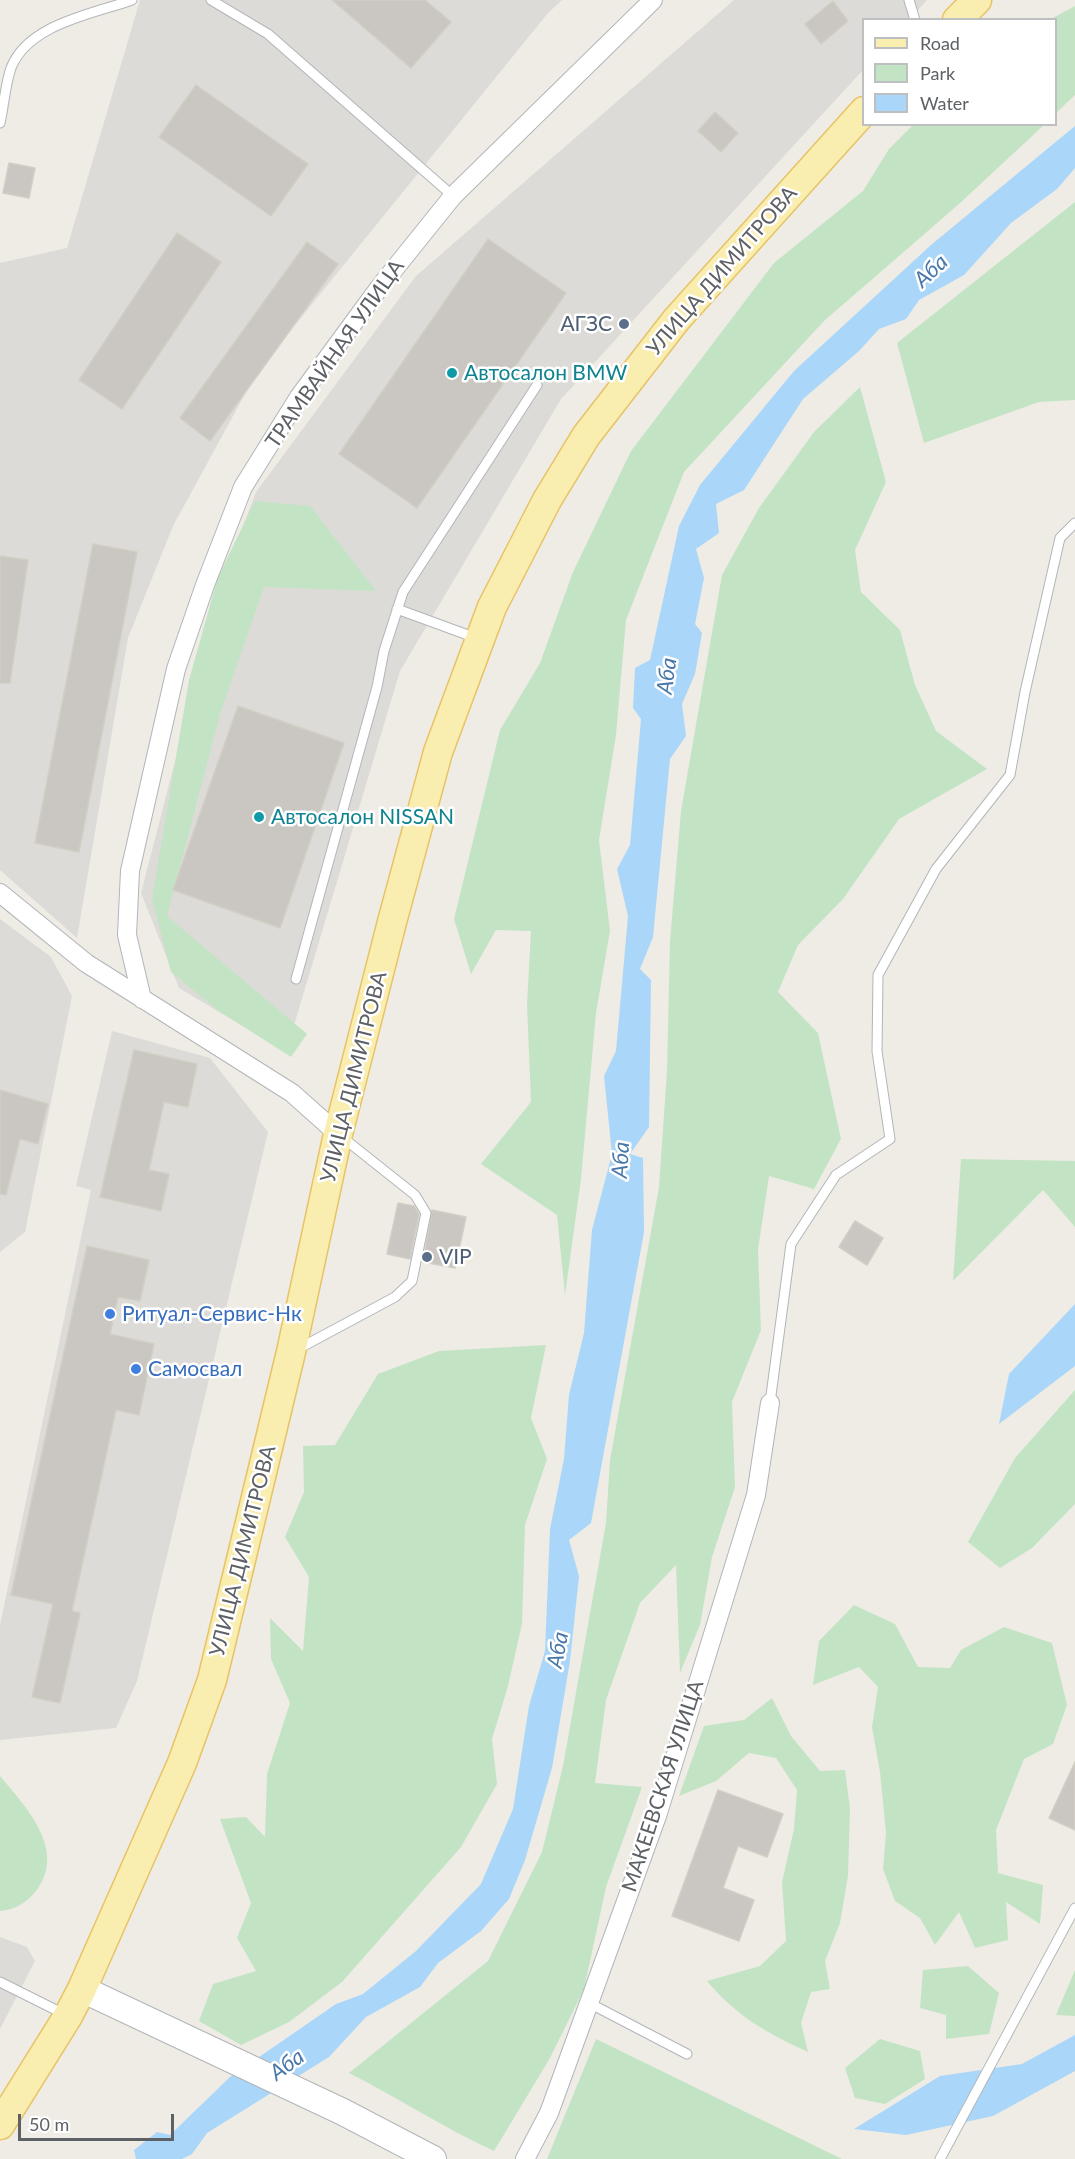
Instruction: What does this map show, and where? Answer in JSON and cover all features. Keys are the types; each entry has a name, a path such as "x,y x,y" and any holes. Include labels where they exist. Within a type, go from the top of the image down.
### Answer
{"main road":[{"path":"959,18 977,0"},
{"name":"УЛИЦА ДИМИТРОВА","path":"0,2125 68,2016 82,1989 182,1763 212,1680 291,1352 338,1134 438,752 492,607 547,500 586,436 676,320 862,113"}],"street":[{"name":"ТРАМВАЙНАЯ УЛИЦА","path":"142,999 127,935 130,871 176,669 205,585 243,488 299,397 379,288 453,196 654,0"},
{"path":"0,893 86,963 292,1093 338,1134"},
{"name":"МАКЕЕВСКАЯ УЛИЦА","path":"525,2159 549,2113 657,1815 756,1495 770,1403"},
{"path":"82,1989 343,2112 433,2159"}],"lane":[{"path":"0,123 11,68 31,40 51,29 132,0"},
{"path":"211,0 268,34 453,196"},
{"path":"909,0 914,18"},
{"path":"296,979 403,592 537,385"},
{"path":"770,1403 791,1244 836,1175 891,1139 878,1051 878,975 936,869 1010,775 1025,692 1060,538 1075,523"},
{"path":"397,609 480,640"},
{"path":"291,1352 395,1297 412,1281 426,1213 415,1195 338,1134"},
{"path":"940,2159 1075,1908"},
{"path":"0,1982 68,2016"},
{"path":"589,2003 687,2055"}],"shaded area":[{"path":"140,0 562,0 548,13 257,372 173,526 128,638 77,938 0,870 0,263 67,248"},
{"path":"734,0 927,0 911,18 862,18 862,71 561,399 400,671 286,1052 179,988 141,893 220,587 256,492 416,276"},
{"path":"0,919 51,957 72,996 25,1232 0,1252"},
{"path":"112,1031 210,1058 268,1132 137,1681 116,1728 0,1740 0,1625 91,1190 76,1186"},
{"path":"0,1937 27,1947 35,1961 0,2029"}],"green space":[{"path":"1075,6 1075,95 1057,112 1057,18 1053,18"},
{"path":"912,126 1043,126 959,204 824,321 684,472 626,620 616,735 599,840 610,931 596,1013 581,1179 565,1295 557,1215 481,1164 531,1102 527,1005 531,931 496,930 471,974 454,919 500,730 540,663 573,572 631,451 774,263 863,191 889,149"},
{"path":"1075,202 1075,400 1039,402 924,443 897,343"},
{"path":"860,387 886,482 855,550 861,592 900,630 915,685 936,731 987,769 899,819 843,899 798,945 778,992 818,1033 841,1139 814,1189 769,1176 758,1250 761,1330 732,1402 735,1487 712,1557 700,1625 680,1673 676,1565 640,1603 606,1700 595,1783 642,1787 606,1887 584,1989 550,2058 494,2151 349,2073 488,1961 542,1852 563,1766 606,1523 610,1460 659,1187 667,1071 670,941 681,811 722,575 759,508 814,432"},
{"path":"255,501 310,506 376,591 264,587 220,714 167,916 307,1034 291,1057 219,1011 171,972 152,899 189,680 218,577"},
{"path":"961,1159 1075,1161 1075,1227 1043,1190 953,1281"},
{"path":"546,1345 531,1418 547,1459 525,1525 522,1624 508,1686 492,1739 497,1784 461,1847 342,1982 289,2022 241,2045 199,2021 213,1984 256,1971 237,1938 251,1903 220,1819 246,1817 265,1837 267,1774 290,1703 271,1659 270,1618 303,1651 309,1577 285,1537 304,1492 303,1446 335,1445 378,1374 439,1351"},
{"path":"1075,1390 1075,1504 1032,1548 1000,1568 968,1542 1015,1458"},
{"path":"854,1605 895,1624 918,1667 950,1668 961,1650 1004,1627 1052,1643 1067,1705 1053,1744 1024,1759 996,1830 998,1873 1043,1885 1040,1924 1006,1902 1008,1940 975,1948 959,1912 935,1945 920,1918 895,1901 883,1869 886,1833 880,1772 872,1727 878,1687 859,1667 813,1685 819,1641"},
{"path":"772,1698 791,1736 820,1771 845,1770 850,1808 848,1876 840,1923 825,1961 830,1989 811,1992 801,2023 808,2052 753,2023 730,2005 707,1981 760,1966 786,1941 782,1882 794,1829 797,1790 776,1758 749,1753 716,1781 679,1796 704,1726 744,1720"},
{"path":"0,1776 21,1801 39,1829 45,1845 47,1860 45,1876 36,1891 16,1907 0,1911"},
{"path":"968,1966 999,1993 989,2034 946,2039 946,2015 920,2008 923,1970"},
{"path":"1075,1970 1075,2016 1056,2015"},
{"path":"596,2039 842,2159 547,2159"},
{"path":"880,2039 920,2051 925,2079 885,2104 855,2098 845,2068"}],"water":[{"name":"Аба","path":"1075,126 1075,168 1057,189 1011,223 964,275 919,300 906,319 879,329 859,351 803,399 744,490 716,504 719,533 696,549 704,578 695,624 702,633 695,674 682,704 686,736 670,759 653,937 640,969 651,980 649,1127 630,1154 643,1158 644,1232 591,1523 569,1540 579,1576 570,1661 552,1768 525,1860 509,1899 481,1931 438,1963 420,1987 366,2017 329,2057 207,2133 192,2154 182,2159 136,2159 134,2150 157,2132 170,2135 230,2077 336,2004 363,1994 416,1951 481,1884 513,1809 529,1706 545,1651 550,1529 564,1459 569,1395 584,1333 592,1230 612,1154 604,1076 616,1051 628,916 617,869 630,845 641,719 633,708 635,668 650,660 679,526 700,485 794,371 931,245"},
{"path":"1075,1304 1075,1366 999,1424 1009,1374"},
{"path":"1075,2035 1075,2071 993,2116 906,2135 854,2129 940,2076 1022,2064"}],"building":[{"path":"332,0 425,0 451,22 411,68"},
{"path":"833,1 848,21 821,44 805,24"},
{"path":"196,85 308,164 271,216 159,137"},
{"path":"715,112 738,133 721,152 698,131"},
{"path":"9,163 35,168 29,198 3,193"},
{"path":"177,233 221,262 122,409 79,380"},
{"name":"Автосалон BMW","path":"488,239 566,293 417,508 339,454"},
{"path":"307,242 338,264 210,441 180,418"},
{"path":"93,544 137,552 79,852 35,843"},
{"path":"0,556 28,560 10,683 0,683"},
{"name":"Автосалон NISSAN","path":"238,706 344,743 280,928 173,890"},
{"path":"134,1050 197,1064 188,1107 164,1102 149,1170 169,1174 161,1211 100,1197"},
{"path":"0,1090 48,1104 38,1144 20,1139 6,1195 0,1194"},
{"path":"398,1203 414,1206 419,1214 410,1259 387,1254"},
{"path":"432,1210 466,1217 455,1268 423,1262"},
{"path":"855,1221 883,1238 867,1265 839,1247"},
{"path":"87,1246 149,1260 140,1301 118,1297 110,1334 154,1344 139,1415 116,1410 72,1611 80,1613 60,1703 32,1697 53,1604 11,1595"},
{"path":"1075,1762 1075,1830 1049,1818"},
{"path":"718,1790 783,1814 767,1857 738,1846 723,1888 754,1900 739,1941 672,1916"}],"place":[{"name":"АГЗС","path":"624,324"},
{"name":"Автосалон BMW","path":"452,373"},
{"name":"Автосалон NISSAN","path":"259,817"},
{"name":"VIP","path":"427,1257"},
{"name":"Ритуал-Сервис-Нк","path":"110,1314"},
{"name":"Самосвал","path":"136,1369"}]}
